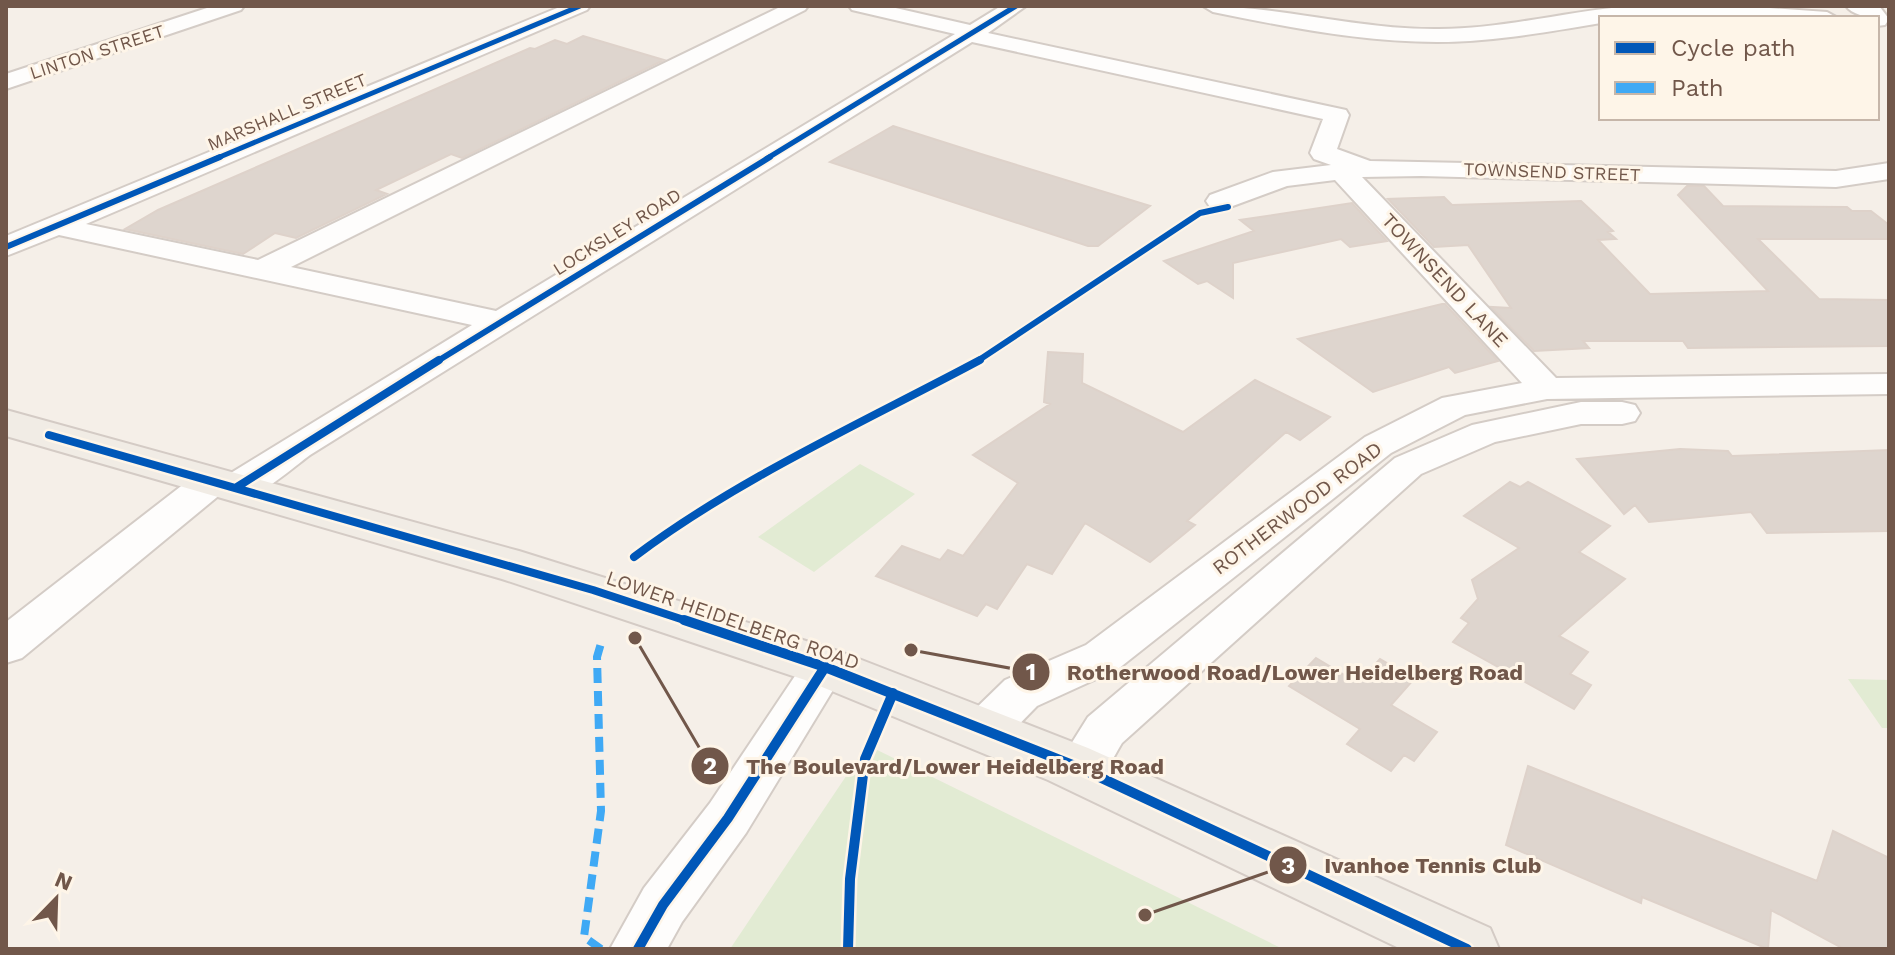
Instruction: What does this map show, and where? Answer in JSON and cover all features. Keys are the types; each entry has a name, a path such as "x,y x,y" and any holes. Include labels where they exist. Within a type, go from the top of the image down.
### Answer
{"main road":[{"name":"LOWER HEIDELBERG ROAD","path":"6,423 650,607 825,667 986,728 1080,768 1467,949"}],"street":[{"name":"LINTON STREET","path":"6,82 234,6"},
{"name":"MARSHALL STREET","path":"6,247 580,6"},
{"path":"262,270 798,6"},
{"path":"859,6 1337,115 1323,153 1354,170"},
{"name":"LOCKSLEY ROAD","path":"6,646 224,484 501,322 1016,6"},
{"path":"1213,6 1330,28 1440,36 1530,29 1599,19"},
{"path":"1618,16 1694,6"},
{"path":"1763,6 1808,6"},
{"path":"1638,13 1730,12 1795,16"},
{"name":"TOWNSEND STREET","path":"1220,201 1283,178 1354,170 1836,179 1889,171"},
{"name":"TOWNSEND LANE","path":"1354,170 1547,389"},
{"path":"57,226 501,322"},
{"name":"ROTHERWOOD ROAD","path":"986,728 1021,693 1102,657 1378,445 1455,406 1547,389 1889,384"},
{"name":"ROTHERWOOD ROAD","path":"1080,768 1105,730 1408,466 1485,433 1581,413 1889,408"},
{"path":"638,949 663,905 728,818 825,667"}],"green space":[{"path":"860,464 915,494 814,572 758,537"},
{"path":"1848,679 1889,680 1889,728 1882,728"},
{"path":"867,745 1283,949 730,949"}],"building":[{"path":"583,36 664,60 462,158 451,154 376,190 387,194 296,238 275,233 243,254 125,229 158,210 530,48 535,49 555,40 567,44"},
{"path":"893,126 1150,206 1098,246 1088,246 830,162"},
{"path":"1687,186 1704,186 1723,206 1847,207 1852,211 1871,211 1889,225 1889,239 1758,239 1819,299 1889,300 1889,346 1688,348 1683,341 1583,341 1589,348 1534,351 1491,307 1511,308 1468,245 1434,247 1388,199 1444,197 1452,205 1581,201 1613,231 1608,232 1616,239 1598,240 1650,294 1768,291 1678,195"},
{"path":"1352,203 1387,241 1350,247 1341,239 1233,263 1233,298 1207,281 1198,284 1164,261 1254,231 1240,220"},
{"path":"1442,304 1498,361 1455,373 1449,367 1373,392 1298,339"},
{"path":"1048,352 1083,354 1082,383 1183,432 1255,380 1330,417 1300,440 1286,432 1187,521 1195,525 1150,562 1085,523 1052,574 1027,564 997,609 986,604 977,616 876,576 902,546 940,560 948,550 963,556 1018,483 973,455 1050,404 1044,402"},
{"path":"1680,449 1728,451 1732,456 1889,450 1889,531 1767,533 1751,512 1649,522 1635,505 1624,514 1577,459"},
{"path":"1510,482 1520,487 1528,482 1610,526 1579,552 1625,579 1559,636 1588,652 1570,674 1591,685 1574,709 1453,642 1469,623 1461,618 1478,599 1472,580 1519,548 1464,516"},
{"path":"1316,658 1358,683 1380,659 1414,679 1391,705 1437,732 1414,761 1404,755 1391,771 1347,744 1360,729 1289,686"},
{"path":"1528,766 1817,881 1833,831 1889,858 1889,949 1844,949 1771,910 1768,949 1642,897 1641,903 1506,845"}],"marked path":[{"path":"601,949 584,937 601,811 597,657 602,640"}],"cycle path":[{"path":"6,247 580,6"},
{"path":"237,487 297,447 1016,6"},
{"path":"634,557 667,532 726,496 991,354 1200,213 1228,207"},
{"path":"49,435 593,590 825,667 1080,768 1467,949"},
{"path":"638,949 663,905 728,818 825,667"},
{"path":"848,949 850,879 865,759 893,693"}],"place":[{"name":"The Boulevard/Lower Heidelberg Road","path":"635,638"},
{"name":"Rotherwood Road/Lower Heidelberg Road","path":"911,650"},
{"name":"Ivanhoe Tennis Club","path":"1145,915"}]}
